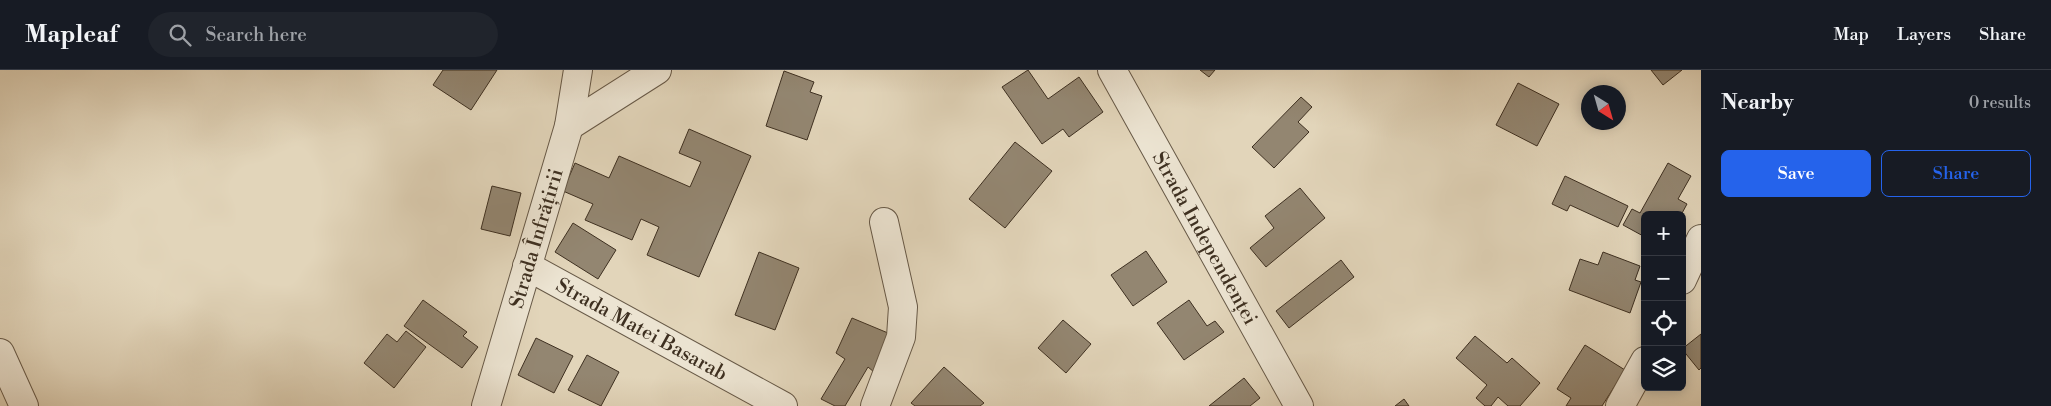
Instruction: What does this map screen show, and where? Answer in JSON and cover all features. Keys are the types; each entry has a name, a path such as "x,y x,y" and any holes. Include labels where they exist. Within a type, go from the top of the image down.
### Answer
{"street":[{"name":"Strada Înfrățirii","path":"486,406 569,126 578,70"},
{"path":"569,126 657,70"},
{"name":"Strada Independenței","path":"1123,77 1299,406"},
{"path":"875,406 901,337 903,307 884,222"},
{"path":"1686,271 1701,239"},
{"name":"Strada Matei Basarab","path":"527,266 783,406"},
{"path":"0,353 24,406"},
{"path":"1620,406 1641,368"}],"building":[{"path":"443,70 497,70 471,110 433,85"},
{"path":"1028,70 1048,99 1079,77 1103,112 1069,137 1063,129 1042,144 1002,87"},
{"path":"1200,70 1215,70 1209,77"},
{"path":"1651,70 1682,70 1663,85"},
{"path":"784,71 814,82 810,92 822,96 807,140 766,126"},
{"path":"1518,83 1559,104 1537,146 1496,125"},
{"path":"1301,97 1312,107 1298,122 1309,132 1274,168 1252,147"},
{"path":"689,129 751,156 699,277 647,255 659,227 641,219 632,240 585,220 593,204 563,191 575,163 609,178 619,156 690,187 701,162 679,153"},
{"path":"1015,142 1052,171 1005,228 969,199"},
{"path":"1668,163 1691,176 1678,199 1687,204 1683,211 1641,211"},
{"path":"1565,176 1628,206 1618,227 1570,205 1567,211 1552,204"},
{"path":"492,186 521,193 510,236 481,229"},
{"path":"1300,188 1325,218 1266,267 1250,248 1274,228 1265,216"},
{"path":"1632,209 1640,213 1641,211 1641,235 1623,225"},
{"path":"573,223 616,250 598,279 555,252"},
{"path":"1146,251 1167,282 1133,306 1111,275"},
{"path":"759,252 799,268 775,330 735,315"},
{"path":"1603,252 1640,266 1635,280 1641,282 1630,313 1569,290 1580,259 1598,265"},
{"path":"1341,260 1354,277 1289,328 1276,311"},
{"path":"423,300 467,332 463,336 478,347 462,368 404,326"},
{"path":"1189,300 1207,326 1215,321 1224,332 1184,360 1157,323"},
{"path":"852,318 888,333 874,372 868,367 845,406 835,406 821,399 845,359 836,353"},
{"path":"1063,320 1091,344 1066,373 1038,348"},
{"path":"406,331 426,347 394,388 364,363 387,334 397,342"},
{"path":"1701,334 1701,368 1699,370 1686,354 1686,346"},
{"path":"1475,336 1507,363 1512,358 1540,383 1520,406 1508,406 1498,397 1491,406 1485,406 1476,398 1487,385 1456,358"},
{"path":"536,338 573,356 554,393 518,375"},
{"path":"1585,345 1625,370 1602,406 1566,406 1571,398 1557,389"},
{"path":"587,355 619,372 601,406 568,390"},
{"path":"944,367 984,403 980,406 915,406 911,403"},
{"path":"1244,378 1260,398 1250,406 1209,406"},
{"path":"1404,399 1409,406 1395,406"}]}
